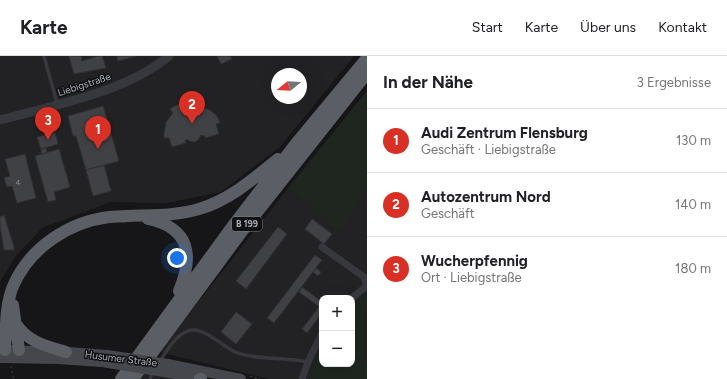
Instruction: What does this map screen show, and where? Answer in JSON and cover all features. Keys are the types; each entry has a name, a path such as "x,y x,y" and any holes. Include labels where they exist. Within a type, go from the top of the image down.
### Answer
{"highway":[{"name":"B 199","path":"120,379 298,141 367,58"},
{"name":"B 199","path":"133,379 243,230 367,74"},
{"path":"7,353 13,306 14,284 22,269 42,246 72,228 87,222 109,217 178,214 200,209 224,199 247,184 298,141"},
{"path":"127,216 146,218 167,224 185,243 188,256 184,278 174,305"},
{"path":"0,335 11,322"},
{"path":"11,322 29,338 40,344 66,352"}],"main road":[{"name":"Husumer Straße","path":"7,353 66,352 241,379"},
{"name":"Husumer Straße","path":"7,353 104,358"},
{"name":"Husumer Straße","path":"166,368 201,379"}],"street":[{"name":"Liebigstraße","path":"0,120 58,104 132,80 169,56"},
{"path":"322,247 364,277 366,285 355,296"},
{"path":"302,379 319,339"}],"lane":[{"path":"44,56 58,104"},
{"path":"150,379 156,366 176,338 181,334 193,330 206,333 222,346 237,353 308,362"}],"path":[{"path":"7,353 14,379"}],"shaded area":[{"path":"0,56 354,56 280,147 221,192 167,203 111,202 42,228 15,257 0,282"},
{"path":"367,91 367,188 340,232 288,188"},
{"path":"288,188 340,231 367,188 367,295 355,303 355,295 319,295 319,350 309,379 269,379 159,352"},
{"path":"367,295 367,379 309,379 319,350 319,367 355,367 355,303"},
{"path":"145,373 161,376 173,379 142,379"}],"building":[{"path":"69,56 81,56 82,61 102,56 106,68 74,74"},
{"path":"117,56 137,56 118,61"},
{"path":"217,56 230,56 232,59 221,64"},
{"path":"191,100 200,101 199,106 210,110 217,116 220,123 216,124 219,134 205,138 205,136 201,135 195,142 187,139 185,141 186,143 172,147 169,138 164,138 166,122 173,113 170,109 182,102"},
{"path":"103,106 119,161 86,170 76,136 73,136 68,116"},
{"path":"55,132 58,144 41,149 37,137"},
{"path":"46,147 47,153 42,154 41,149"},
{"path":"59,149 70,187 54,192 56,200 48,202 35,156"},
{"path":"25,154 36,198 17,203 12,186 7,187 4,178 10,176 5,159"},
{"path":"104,165 111,191 93,196 86,170"},
{"path":"4,215 14,250 4,250 0,217"},
{"path":"312,219 332,234 324,244 305,229"},
{"path":"278,227 287,234 246,289 236,281"},
{"path":"315,255 322,260 274,323 267,318"},
{"path":"316,268 321,272 318,276 313,272"},
{"path":"302,287 319,300 319,317 307,333 302,329 318,306 299,292"},
{"path":"236,312 252,324 236,344 221,332"}],"place":[{"name":"Autozentrum Nord","path":"192,124"},
{"name":"Wucherpfennig","path":"48,140"},
{"name":"Audi Zentrum Flensburg","path":"98,149"}]}
